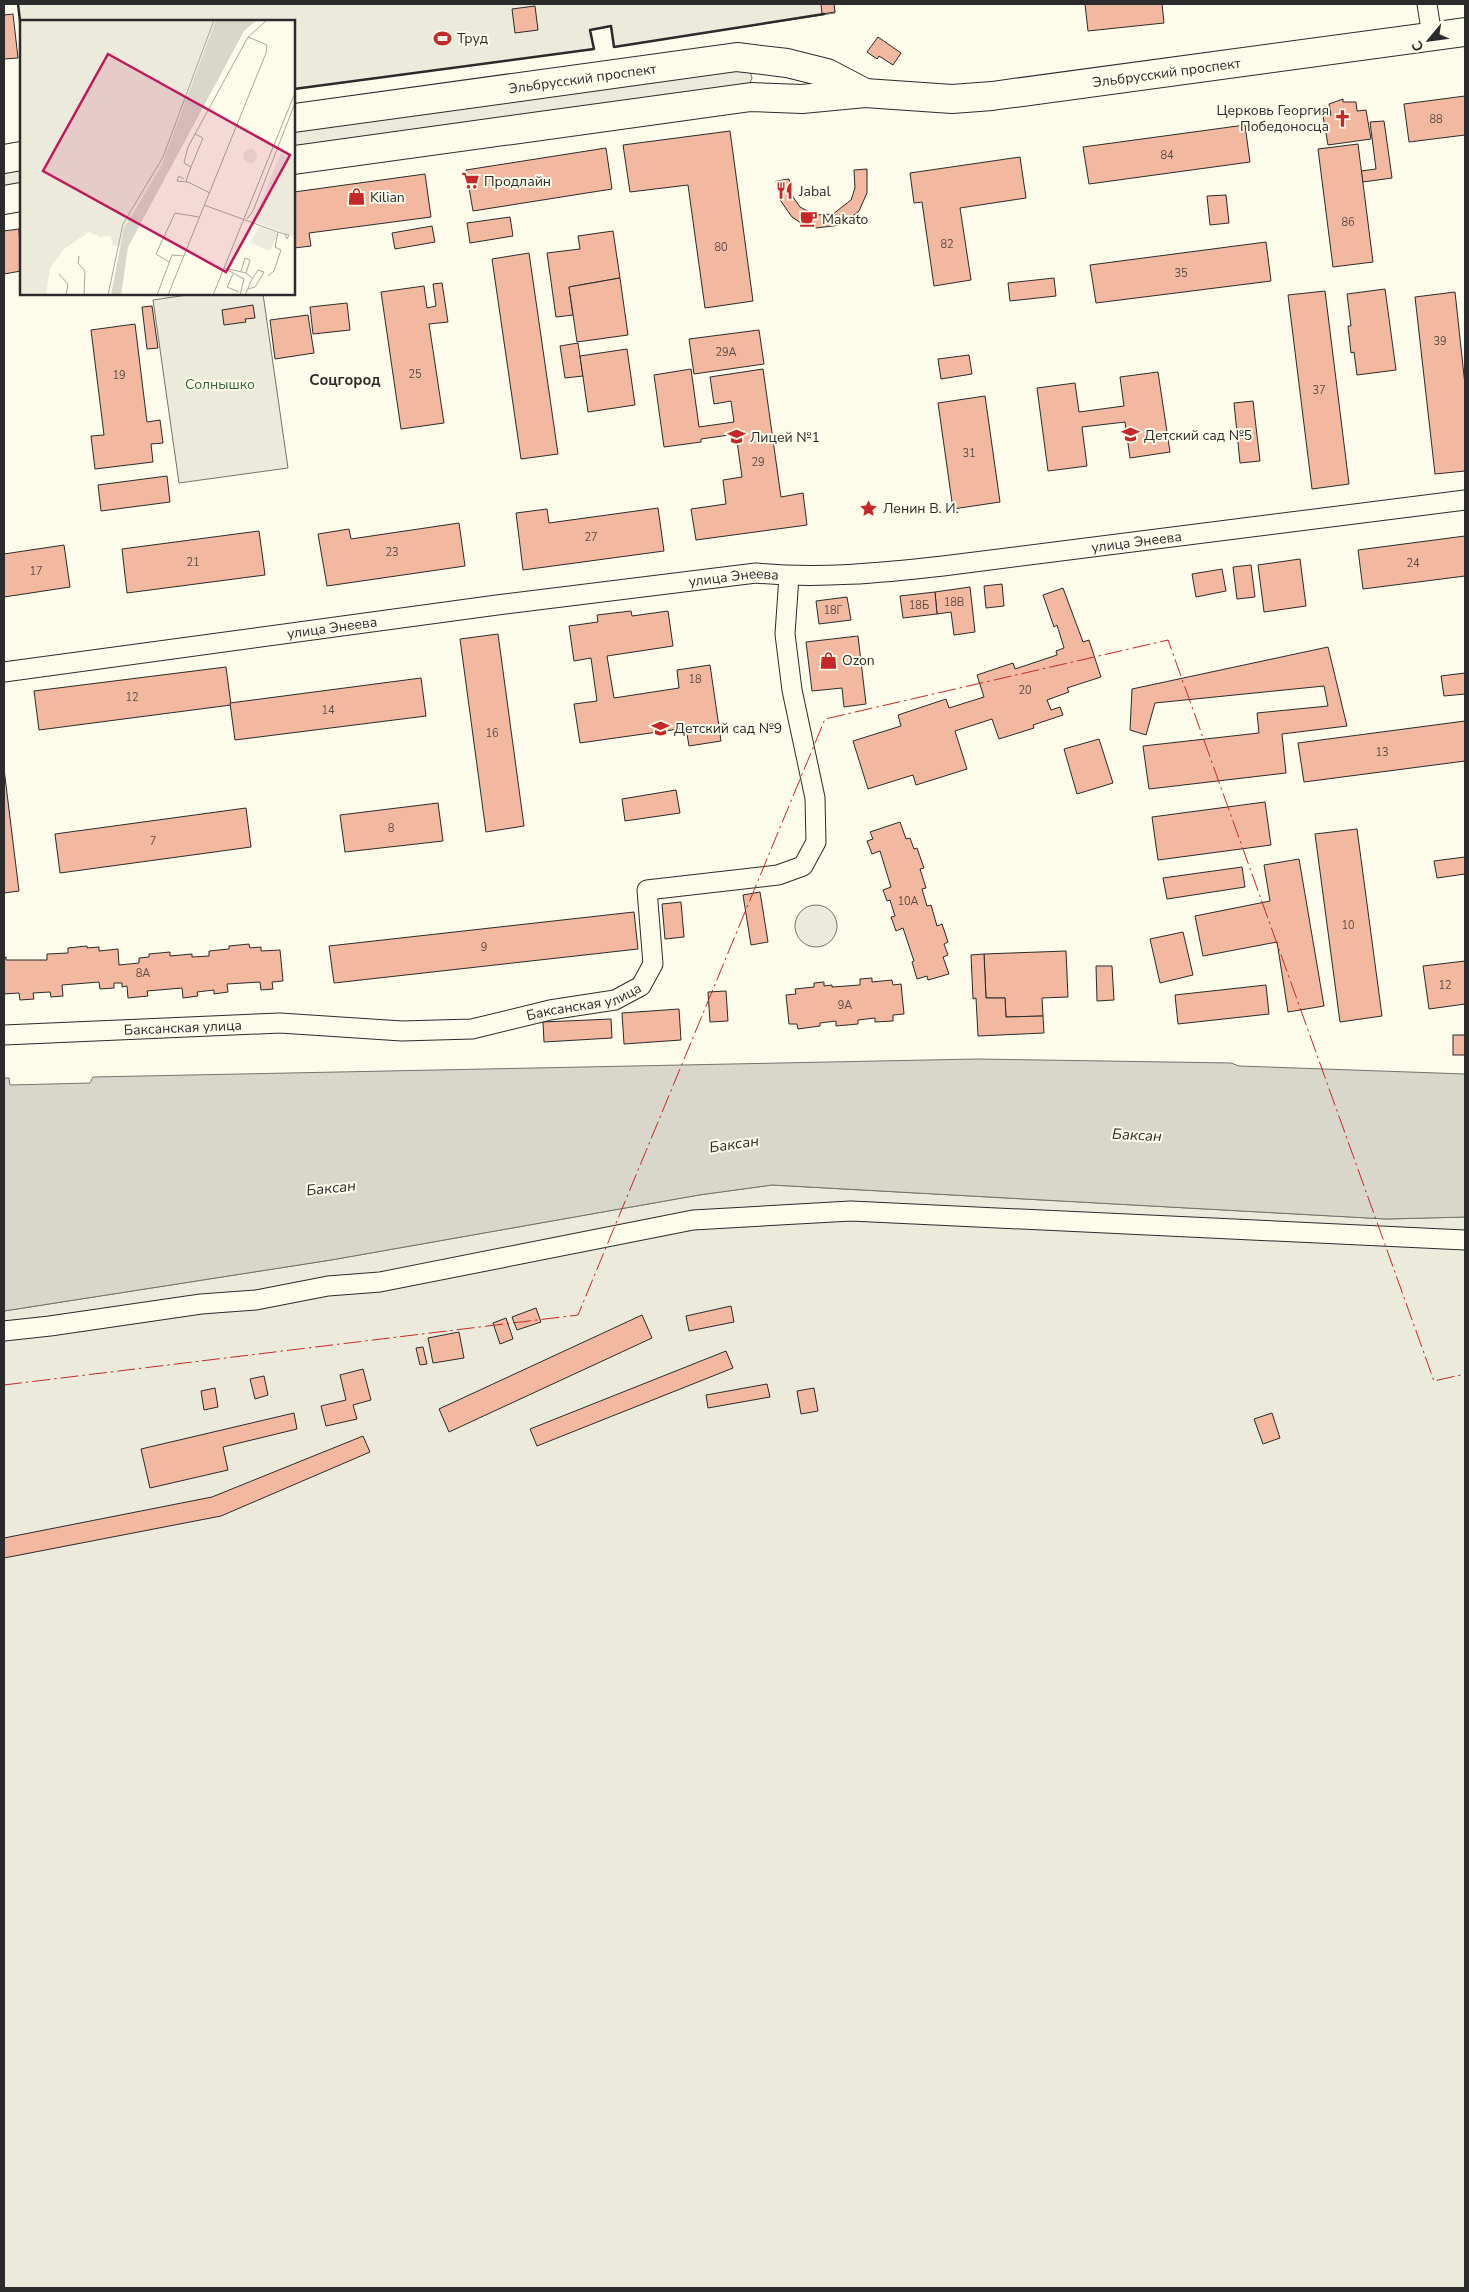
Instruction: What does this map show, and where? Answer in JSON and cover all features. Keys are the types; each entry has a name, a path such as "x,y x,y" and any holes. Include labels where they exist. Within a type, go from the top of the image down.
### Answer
{"main road":[{"name":"Эльбрусский проспект","path":"295,160 751,97 802,99 865,93 952,99 992,96 1465,32"},
{"name":"Эльбрусский проспект","path":"295,118 737,57 787,63 827,73 865,93"},
{"path":"748,58 755,63 761,78 756,92 751,97"},
{"path":"4,159 20,156"},
{"path":"4,200 20,197"}],"street":[{"path":"1427,4 1432,36"},
{"name":"улица Энеева","path":"4,672 702,579 756,573 789,576 864,574 943,566 1465,500"},
{"name":"Баксанская улица","path":"4,1035 280,1023 402,1031 472,1029 550,1010 615,1000 641,986 653,964 647,890 778,875 803,866 816,842 815,798 792,690 785,634 789,576"},
{"path":"4,1331 201,1304 256,1300 328,1286 380,1282 693,1220 851,1211 1465,1240"}],"green space":[{"name":"Труд","path":"18,4 834,4 835,13 614,47 611,26 590,30 594,49 295,89 295,20 20,21"},
{"path":"738,67 750,71 752,78 750,83 295,150 295,129"},
{"path":"20,167 20,188 4,190 4,169"},
{"name":"Солнышко","path":"187,295 263,295 288,468 179,483 153,300"},
{"path":"816,905 831,911 837,926 831,941 816,947 801,941 795,926 801,911"},
{"path":"772,1185 1386,1219 1465,1217 1465,2288 4,2288 4,1311 331,1260 699,1195"}],"water":[{"name":"Баксан","path":"977,1059 1231,1063 1239,1066 1465,1074 1465,1217 1386,1219 772,1185 699,1195 331,1260 4,1311 4,1078 9,1078 10,1085 90,1083 93,1077"}],"building":[{"path":"821,4 834,4 835,12 822,14"},
{"path":"1085,4 1162,4 1164,23 1088,31"},
{"path":"535,6 538,30 515,33 512,9"},
{"path":"13,14 18,58 4,59 4,15"},
{"path":"878,37 901,53 893,65 879,56 877,59 867,52"},
{"path":"1465,96 1465,135 1409,142 1404,104"},
{"path":"1343,99 1343,102 1356,102 1357,111 1366,110 1371,139 1328,145 1323,116 1331,115 1329,104"},
{"path":"1384,121 1392,178 1363,182 1361,171 1376,169 1370,122"},
{"path":"1245,125 1250,162 1089,184 1083,147"},
{"path":"730,131 753,301 705,308 688,185 630,192 623,145"},
{"path":"1358,144 1373,262 1333,267 1318,149"},
{"path":"606,148 612,189 473,211 466,170"},
{"path":"1020,157 1026,198 960,208 971,280 934,286 922,202 914,203 910,173"},
{"path":"867,169 867,193 859,211 841,225 816,228 801,223 792,217 780,200 776,181 789,179 793,197 800,207 815,215 833,214 851,200 855,188 854,170"},
{"path":"425,174 431,217 309,233 311,246 295,248 295,192"},
{"path":"1226,195 1229,223 1210,225 1207,196"},
{"path":"510,217 513,236 470,243 467,223"},
{"path":"432,226 435,242 395,249 392,233"},
{"path":"19,229 20,271 4,274 4,231"},
{"path":"613,231 620,278 569,287 573,315 556,317 547,253 580,249 578,236"},
{"path":"1266,242 1271,281 1096,303 1090,265"},
{"path":"529,253 558,454 521,459 492,259"},
{"path":"620,278 628,335 577,342 569,287"},
{"path":"1054,278 1056,296 1010,301 1008,283"},
{"path":"442,283 448,322 429,324 444,423 401,429 381,292 424,286 427,308 436,306 433,284"},
{"path":"1385,289 1396,370 1357,375 1354,352 1351,353 1348,326 1351,326 1347,294"},
{"path":"1325,291 1349,484 1312,489 1288,295"},
{"path":"1455,292 1465,385 1465,471 1435,474 1415,297"},
{"path":"347,303 350,330 313,334 310,307"},
{"path":"253,305 255,318 245,319 246,322 224,325 222,310"},
{"path":"152,306 158,348 147,349 142,307"},
{"path":"308,315 314,353 275,359 270,320"},
{"path":"135,324 147,422 160,420 163,443 151,444 153,462 95,469 91,436 104,435 91,330"},
{"path":"759,330 764,364 694,374 689,339"},
{"path":"578,343 583,376 565,378 560,346"},
{"path":"627,349 635,405 588,412 580,356"},
{"path":"969,355 972,374 941,379 938,359"},
{"path":"691,369 699,427 734,422 731,401 714,404 710,377 763,369 781,497 803,493 807,525 696,540 691,509 726,504 723,480 742,477 736,434 701,439 701,442 664,447 654,375"},
{"path":"1158,372 1170,452 1130,458 1125,422 1082,427 1087,466 1048,471 1037,388 1075,383 1079,412 1124,406 1120,377"},
{"path":"985,396 1000,502 953,509 938,403"},
{"path":"1253,401 1260,461 1240,463 1234,403"},
{"path":"167,476 170,502 101,511 98,485"},
{"path":"658,508 664,551 523,570 516,513 547,509 549,523"},
{"path":"459,523 465,566 327,586 318,534 349,529 351,539"},
{"path":"259,531 265,575 127,593 122,549"},
{"path":"1465,536 1465,576 1363,589 1358,550"},
{"path":"64,545 70,587 4,597 4,554"},
{"path":"1300,559 1306,606 1264,612 1258,565"},
{"path":"1251,565 1255,597 1237,599 1233,567"},
{"path":"1222,569 1226,591 1196,597 1192,574"},
{"path":"1002,584 1004,606 986,608 984,586"},
{"path":"970,587 975,632 954,635 951,612 937,614 935,592"},
{"path":"1063,588 1083,642 1089,640 1101,677 1067,688 1069,692 1047,700 1051,710 1060,707 1063,715 1033,725 1034,728 999,739 992,719 955,731 967,769 916,785 913,775 868,789 853,741 901,726 898,715 946,699 949,708 984,697 977,675 1013,663 1015,669 1057,655 1056,651 1064,648 1057,625 1054,627 1043,595"},
{"path":"935,592 937,614 903,618 900,596"},
{"path":"847,597 851,620 819,624 816,601"},
{"path":"631,611 632,616 668,611 673,646 607,656 614,698 679,688 677,670 710,665 721,741 689,746 686,728 580,743 574,704 597,701 591,658 574,661 569,626 598,622 597,615"},
{"path":"498,634 524,826 486,832 460,639"},
{"path":"858,636 866,704 844,707 842,688 812,691 806,642"},
{"path":"1328,647 1347,726 1282,734 1286,773 1149,789 1143,746 1259,733 1257,713 1328,706 1324,686 1155,703 1146,735 1130,730 1132,689"},
{"path":"226,667 231,705 39,730 34,691"},
{"path":"1465,673 1465,694 1444,696 1441,676"},
{"path":"421,678 426,716 235,740 230,703"},
{"path":"1465,721 1465,761 1304,782 1298,743"},
{"path":"1099,739 1113,783 1077,794 1064,749"},
{"path":"4,769 19,891 4,893"},
{"path":"676,790 680,813 625,821 622,799"},
{"path":"1265,802 1271,845 1158,860 1152,817"},
{"path":"438,803 443,841 345,852 340,815"},
{"path":"246,808 251,847 60,873 55,834"},
{"path":"900,822 906,839 910,838 914,849 917,848 924,868 920,869 926,888 922,889 927,906 931,905 937,926 942,924 948,942 944,944 948,955 943,957 949,974 928,980 927,976 917,979 912,962 914,961 903,928 896,931 891,917 895,916 890,900 887,901 883,890 891,887 880,851 872,854 867,841 873,839 870,832"},
{"path":"1357,829 1382,1016 1340,1022 1315,834"},
{"path":"1465,857 1465,874 1437,878 1434,861"},
{"path":"1299,859 1324,1006 1288,1012 1277,942 1203,956 1195,916 1270,901 1264,865"},
{"path":"1242,867 1245,887 1167,899 1163,878"},
{"path":"760,892 768,942 751,945 743,895"},
{"path":"681,902 684,937 665,939 662,904"},
{"path":"634,912 638,949 334,983 329,946"},
{"path":"1183,932 1193,975 1160,983 1150,939"},
{"path":"249,944 250,948 261,947 261,951 280,950 283,981 272,982 273,989 261,990 260,982 227,984 228,992 214,994 214,990 197,992 198,996 183,998 182,988 147,991 148,996 128,998 127,986 122,987 122,983 114,983 114,988 100,989 99,982 62,985 63,996 51,997 50,992 33,993 34,999 20,1000 19,993 4,994 4,958 6,957 6,960 47,960 47,954 68,953 68,948 87,946 87,948 99,947 99,951 118,949 119,965 139,963 139,958 149,957 149,954 170,952 170,956 192,954 192,957 209,956 209,951"},
{"path":"1066,951 1068,997 1042,998 1043,1016 1006,1017 1005,998 986,998 984,954"},
{"path":"984,954 986,998 1005,998 1006,1017 1043,1016 1044,1033 978,1036 976,998 973,999 971,955"},
{"path":"1465,961 1465,1004 1429,1009 1423,966"},
{"path":"1096,966 1112,966 1114,1000 1097,1001"},
{"path":"872,978 872,982 892,980 893,985 901,984 904,1014 893,1015 893,1021 875,1022 875,1018 858,1020 858,1024 836,1026 836,1021 820,1023 820,1026 798,1029 797,1024 789,1024 786,995 796,994 795,989 814,987 814,983 824,982 824,986 832,985 832,987 860,985 860,979"},
{"path":"1266,985 1269,1014 1178,1024 1175,995"},
{"path":"726,991 728,1021 710,1022 708,992"},
{"path":"679,1009 681,1040 624,1044 622,1013"},
{"path":"611,1019 612,1038 544,1042 543,1022"},
{"path":"1453,1035 1465,1035 1465,1055 1453,1055"},
{"path":"731,1306 734,1322 689,1331 686,1316"},
{"path":"536,1308 541,1322 517,1330 512,1317"},
{"path":"642,1315 652,1338 449,1432 439,1409"},
{"path":"506,1318 513,1339 500,1344 493,1323"},
{"path":"459,1332 464,1358 433,1363 428,1338"},
{"path":"423,1347 427,1364 420,1365 416,1348"},
{"path":"726,1351 733,1368 537,1446 530,1429"},
{"path":"363,1369 371,1400 353,1405 357,1419 326,1426 321,1406 346,1400 340,1375"},
{"path":"264,1376 268,1395 255,1399 250,1379"},
{"path":"767,1384 770,1397 708,1408 706,1395"},
{"path":"215,1388 218,1407 204,1410 201,1391"},
{"path":"814,1388 818,1411 801,1414 797,1391"},
{"path":"294,1413 297,1429 223,1447 228,1470 150,1488 141,1449"},
{"path":"1272,1413 1280,1438 1263,1444 1254,1419"},
{"path":"363,1436 370,1452 221,1516 4,1558 4,1538 212,1497"}],"wall":[{"path":"18,4 20,21"},
{"path":"295,89 594,49 590,30 611,26 614,47 824,14"}],"power":[{"path":"4,1385 578,1315 825,719 1168,640 1434,1381 1465,1374"}],"place":[{"name":"Труд","path":"443,38"},
{"name":"Церковь Георгия Победоносца","path":"1343,118"},
{"name":"Продлайн","path":"470,181"},
{"name":"Jabal","path":"785,191"},
{"name":"Kilian","path":"356,197"},
{"name":"Мakato","path":"808,219"},
{"name":"Детский сад №5","path":"1130,435"},
{"name":"Лицей №1","path":"736,437"},
{"name":"Ленин В. И.","path":"869,508"},
{"name":"Ozon","path":"828,660"},
{"name":"Детский сад №9","path":"660,728"}],"district":[{"name":"Соцгород","path":"345,380"}]}
